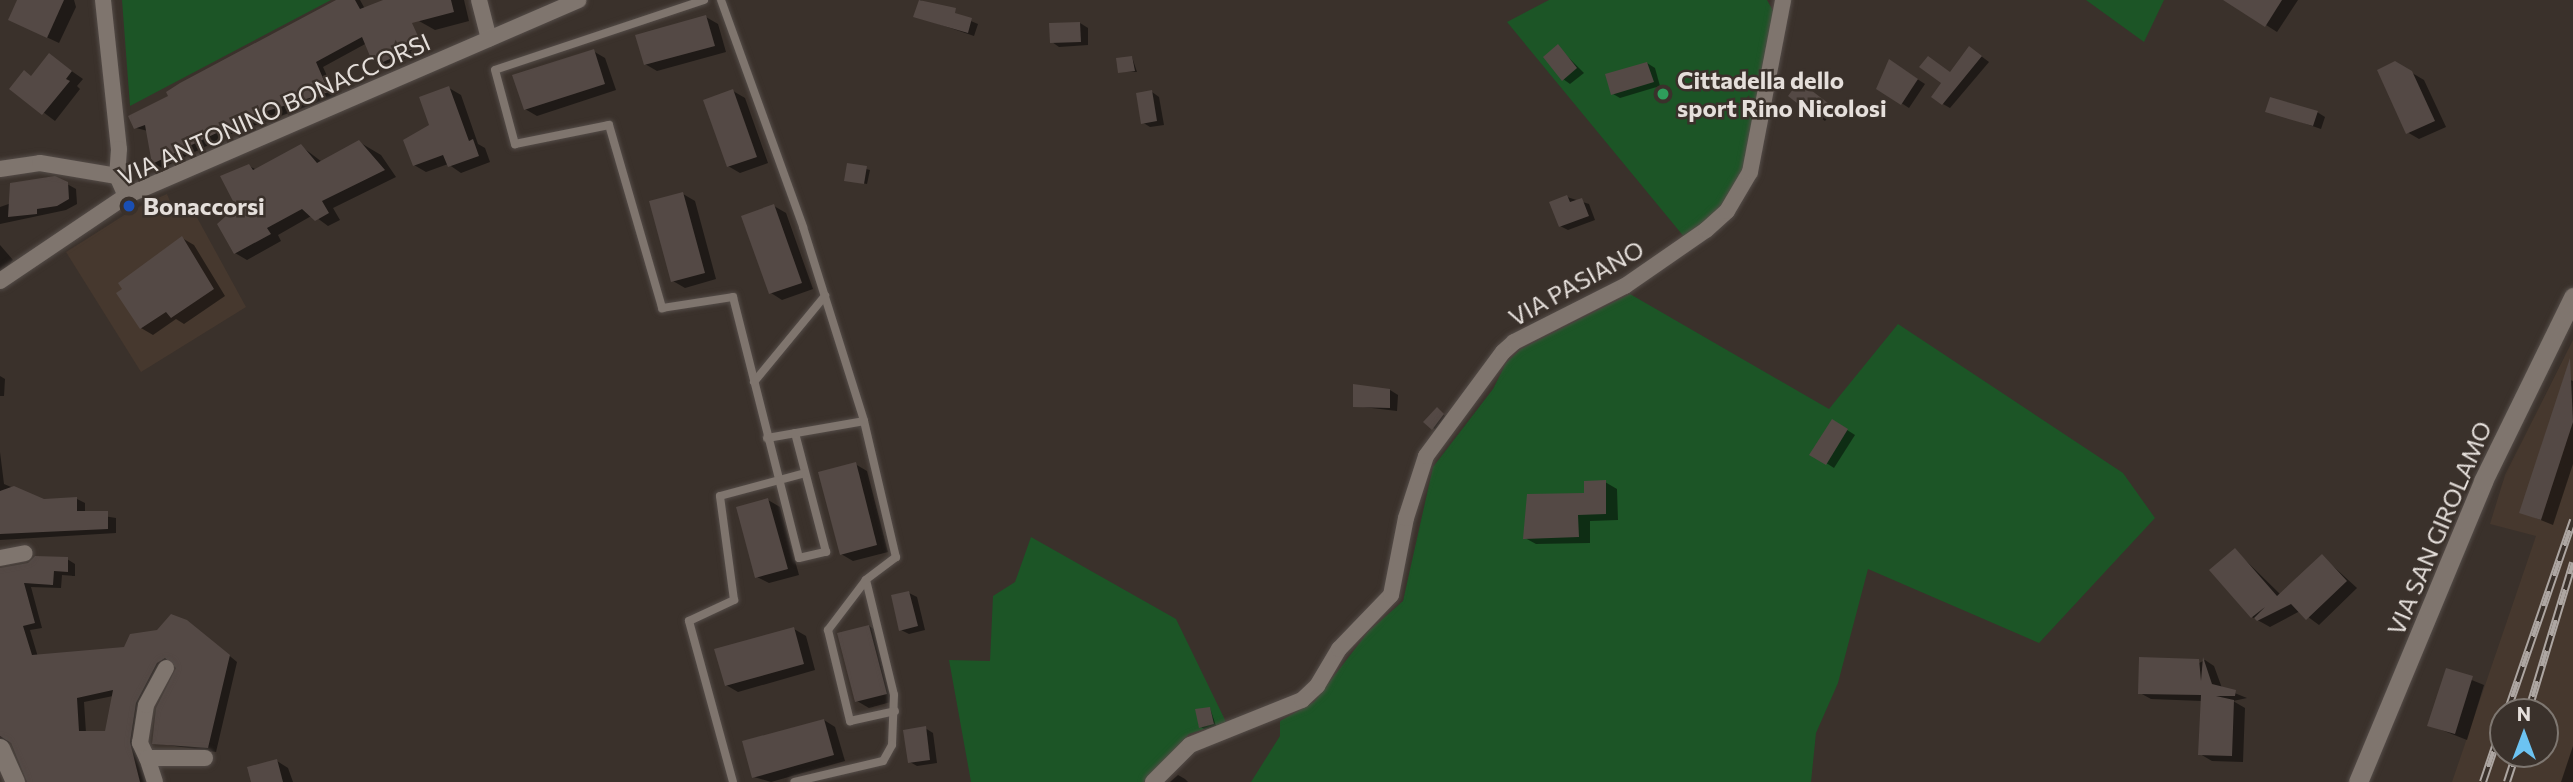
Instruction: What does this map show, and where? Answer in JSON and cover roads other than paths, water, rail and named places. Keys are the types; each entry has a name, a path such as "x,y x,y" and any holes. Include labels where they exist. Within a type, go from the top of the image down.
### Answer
{"street":[{"path":"103,0 119,149 117,176 126,196"},
{"path":"479,0 489,39"},
{"name":"VIA ANTONINO BONACCORSI","path":"0,281 126,196 578,0"},
{"name":"VIA PASIANO","path":"1153,782 1190,745 1303,700 1317,686 1339,649 1391,595 1406,518 1426,456 1503,352 1514,342 1625,286 1706,230 1727,211 1750,172 1783,0"},
{"path":"0,169 40,163 117,176"},
{"name":"VIA SAN GIROLAMO","path":"2358,782 2483,481 2573,297"},
{"path":"0,558 25,553"},
{"path":"155,782 140,743 146,705 166,668"},
{"path":"0,748 15,782"},
{"path":"147,758 205,758"}],"lane":[{"path":"704,0 495,70 515,144 609,125 662,308 733,297 799,558 826,552 795,433"},
{"path":"721,0 825,296 864,421 896,557 866,580 828,630 850,721 895,711"},
{"path":"754,382 825,296"},
{"path":"767,438 864,421"},
{"path":"733,782 689,621 734,600 720,496 805,473"},
{"path":"794,782 883,761 892,745 895,711 866,580"}],"railway":[{"path":"2512,698 2573,520"},
{"path":"2532,698 2573,563"},
{"path":"2483,782 2489,764"},
{"path":"2507,782 2512,768"}],"place":[{"name":"Cittadella dello sport Rino Nicolosi","path":"1663,94"},
{"name":"Bonaccorsi","path":"129,206"}]}
